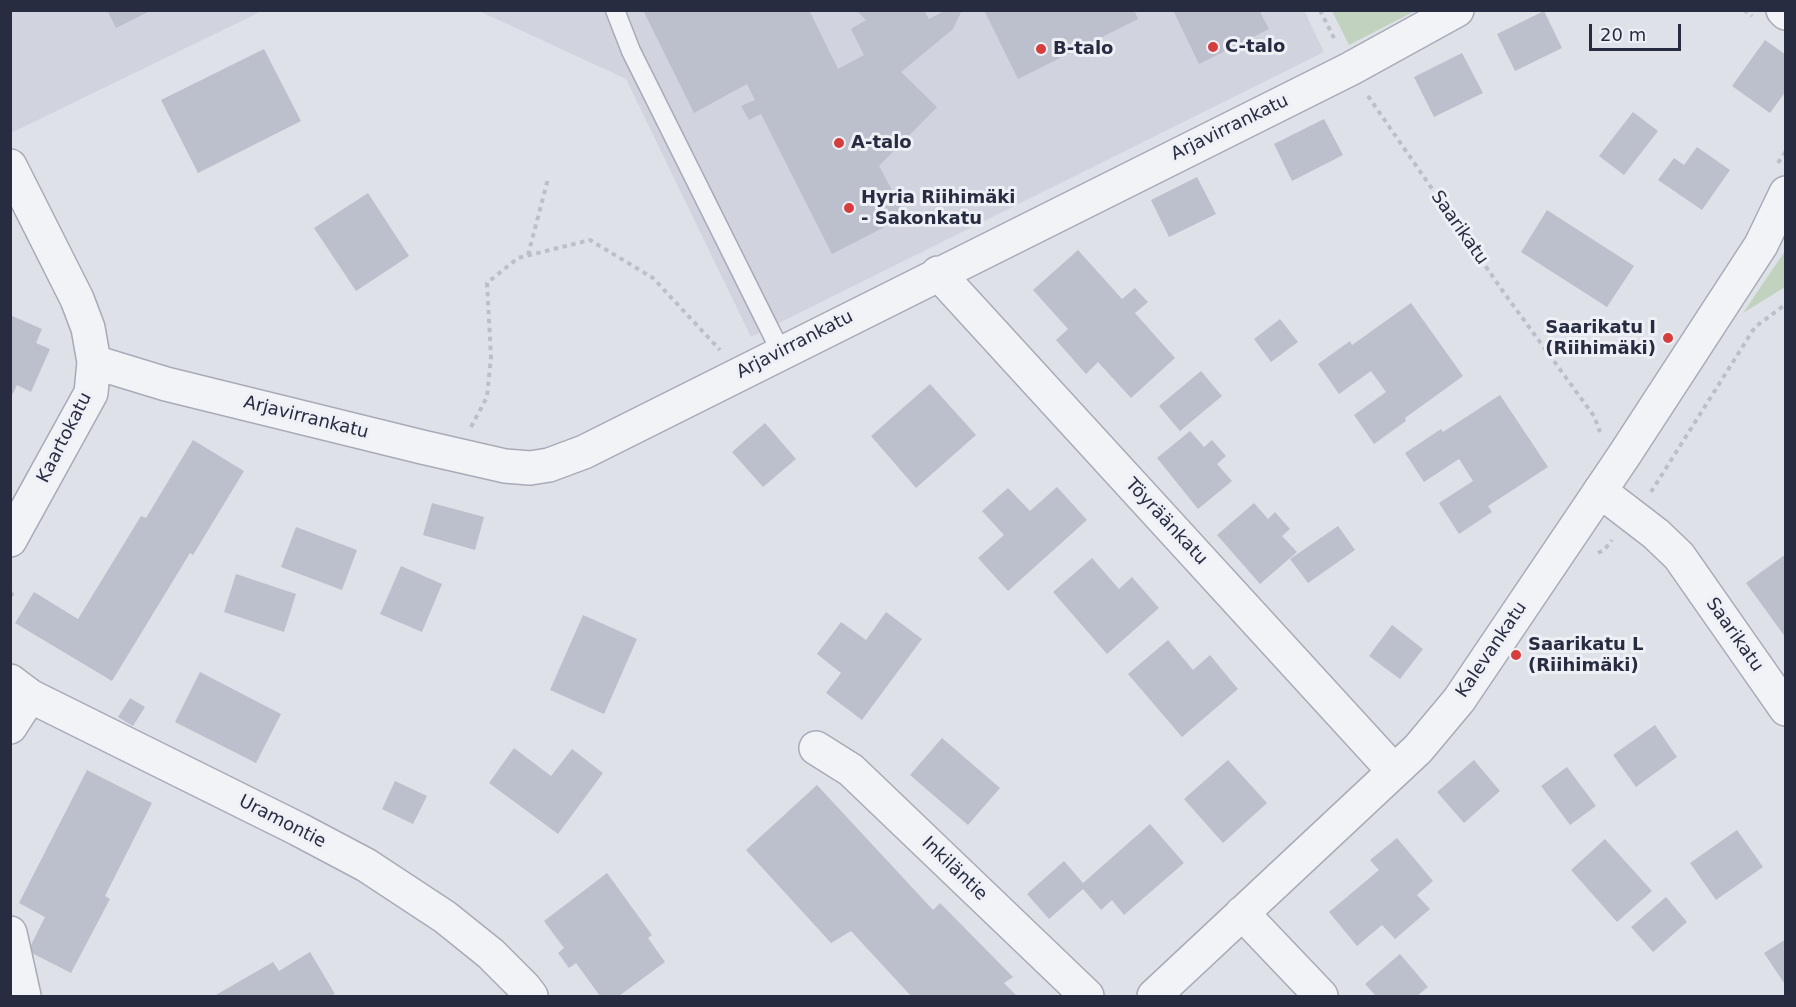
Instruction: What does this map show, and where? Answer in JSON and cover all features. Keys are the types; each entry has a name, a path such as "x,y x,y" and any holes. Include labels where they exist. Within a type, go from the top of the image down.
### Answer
{"street":[{"name":"Arjavirrankatu","path":"94,362 166,384 505,466 530,468 549,465 584,452 1350,69 1456,10"},
{"name":"Kaartokatu","path":"10,166 77,299 88,328 94,362 91,393 10,540"},
{"name":"Kalevankatu","path":"1761,245 1779,182"},
{"name":"Kalevankatu","path":"1154,996 1418,749 1459,700 1600,491 1761,245 1785,218"},
{"name":"Töyräänkatu","path":"938,273 1394,771"},
{"name":"Saarikatu","path":"1600,491 1633,515 1679,556 1785,709"},
{"path":"10,727 20,688"},
{"name":"Uramontie","path":"20,688 287,823 366,866 445,916 491,954 531,996"},
{"name":"Inkiläntie","path":"816,748 850,770 1086,996"},
{"path":"1242,913 1321,996"},
{"path":"10,933 24,996"}],"lane":[{"path":"615,10 631,51 780,352"}],"path":[{"name":"Saarikatu","path":"1320,10 1350,69 1502,290 1594,416 1603,440"},
{"path":"1779,182 1785,151"},
{"path":"528,255 548,179"},
{"path":"456,454 487,397 491,357 487,283 518,258 528,255 590,240 653,278 741,372"}],"shaded area":[{"name":"Hyria Riihimäki - Sakonkatu","path":"1304,10 1324,52 751,337 626,79 479,11"},
{"path":"11,11 262,11 11,133"}],"green space":[{"path":"1332,11 1415,11 1349,45"},
{"path":"1785,251 1785,287 1743,313"}],"building":[{"path":"107,10 152,10 116,28"},
{"name":"A-talo","path":"643,10 809,10 838,69 864,55 851,29 866,20 856,10 924,10 929,19 946,10 962,10 953,29 901,72 937,107 879,166 906,216 832,254 761,114 749,120 741,106 755,100 747,84 694,113"},
{"name":"B-talo","path":"984,10 1134,10 1138,19 1018,79"},
{"name":"C-talo","path":"1173,10 1259,10 1269,29 1199,64"},
{"path":"1544,11 1562,48 1515,71 1497,34"},
{"path":"1765,40 1786,55 1786,91 1770,113 1732,86"},
{"path":"264,49 301,121 198,173 161,100"},
{"path":"1462,53 1483,93 1434,117 1414,77"},
{"path":"1633,112 1658,131 1624,175 1599,156"},
{"path":"1324,119 1343,155 1292,181 1274,144"},
{"path":"1697,147 1730,170 1702,210 1658,180 1674,158 1684,165"},
{"path":"1197,177 1216,214 1169,237 1151,200"},
{"path":"368,193 409,256 356,291 314,228"},
{"path":"1547,210 1634,266 1607,307 1521,252"},
{"path":"1078,250 1122,299 1135,288 1148,302 1135,313 1175,358 1131,398 1098,362 1086,374 1056,340 1068,329 1033,290"},
{"path":"1411,303 1463,376 1405,418 1406,421 1374,444 1354,415 1386,392 1371,371 1339,394 1318,364 1350,341 1352,345"},
{"path":"10,315 42,329 36,343 50,349 31,392 17,385 10,399"},
{"path":"1280,319 1298,342 1271,362 1254,339"},
{"path":"1201,371 1222,396 1180,431 1159,406"},
{"path":"930,384 976,435 916,488 871,436"},
{"path":"1500,395 1548,467 1488,506 1492,512 1459,534 1439,503 1473,481 1459,459 1424,482 1405,453 1441,429 1443,432"},
{"path":"765,423 796,459 763,487 732,452"},
{"path":"1190,431 1204,447 1212,440 1226,456 1217,464 1232,481 1198,509 1157,458"},
{"path":"193,440 244,471 193,555 190,553 112,681 15,623 34,592 78,619 141,516 146,518"},
{"path":"1057,487 1087,520 1008,591 978,558 1004,535 982,511 1008,488 1030,511"},
{"path":"432,503 484,517 475,550 423,535"},
{"path":"1254,503 1268,519 1275,512 1290,529 1282,536 1297,552 1260,584 1217,535"},
{"path":"1338,526 1355,550 1308,583 1290,559"},
{"path":"296,527 357,550 342,590 281,567"},
{"path":"1786,554 1786,638 1746,583"},
{"path":"1092,558 1119,589 1132,577 1159,608 1107,654 1053,592"},
{"path":"401,566 442,584 422,632 380,614"},
{"path":"236,574 296,594 284,632 224,612"},
{"path":"886,612 922,639 862,720 826,693 841,673 817,654 841,622 866,640"},
{"path":"583,615 637,639 604,714 550,690"},
{"path":"1392,625 1423,649 1400,679 1369,656"},
{"path":"1168,640 1193,670 1210,655 1238,689 1182,737 1128,674"},
{"path":"200,672 281,714 256,763 175,722"},
{"path":"130,698 145,707 133,726 118,717"},
{"path":"1655,725 1677,757 1636,787 1613,755"},
{"path":"942,738 1000,788 968,825 910,775"},
{"path":"514,748 551,776 572,749 603,773 558,834 489,783"},
{"path":"1228,760 1267,803 1223,843 1184,799"},
{"path":"1474,760 1500,791 1464,823 1437,792"},
{"path":"1567,767 1596,806 1570,825 1541,786"},
{"path":"87,770 152,803 105,896 110,899 71,973 28,951 45,917 19,903"},
{"path":"395,781 427,796 413,824 382,809"},
{"path":"817,785 933,910 940,903 1013,977 1004,983 1017,996 911,996 851,931 831,943 746,850"},
{"path":"1150,824 1184,863 1124,915 1112,900 1101,910 1083,889 1049,919 1027,894 1064,861 1083,883"},
{"path":"1737,830 1763,867 1716,900 1690,863"},
{"path":"1397,838 1433,881 1417,895 1430,909 1395,939 1382,925 1357,946 1329,912 1379,870 1370,860"},
{"path":"1605,839 1652,891 1617,922 1571,870"},
{"path":"607,873 652,935 648,938 665,962 619,996 600,996 576,963 569,968 558,953 564,948 544,921"},
{"path":"1666,897 1687,922 1653,952 1631,927"},
{"path":"1786,939 1786,986 1764,953"},
{"path":"310,952 335,994 330,996 214,996 273,962 279,971"},
{"path":"1400,954 1428,987 1417,996 1376,996 1365,984"}],"place":[{"name":"C-talo","path":"1213,47"},
{"name":"B-talo","path":"1041,49"},
{"name":"A-talo","path":"839,143"},
{"name":"Hyria Riihimäki - Sakonkatu","path":"849,208"},
{"name":"Saarikatu I (Riihimäki)","path":"1668,338"},
{"name":"Saarikatu L (Riihimäki)","path":"1516,655"}]}
